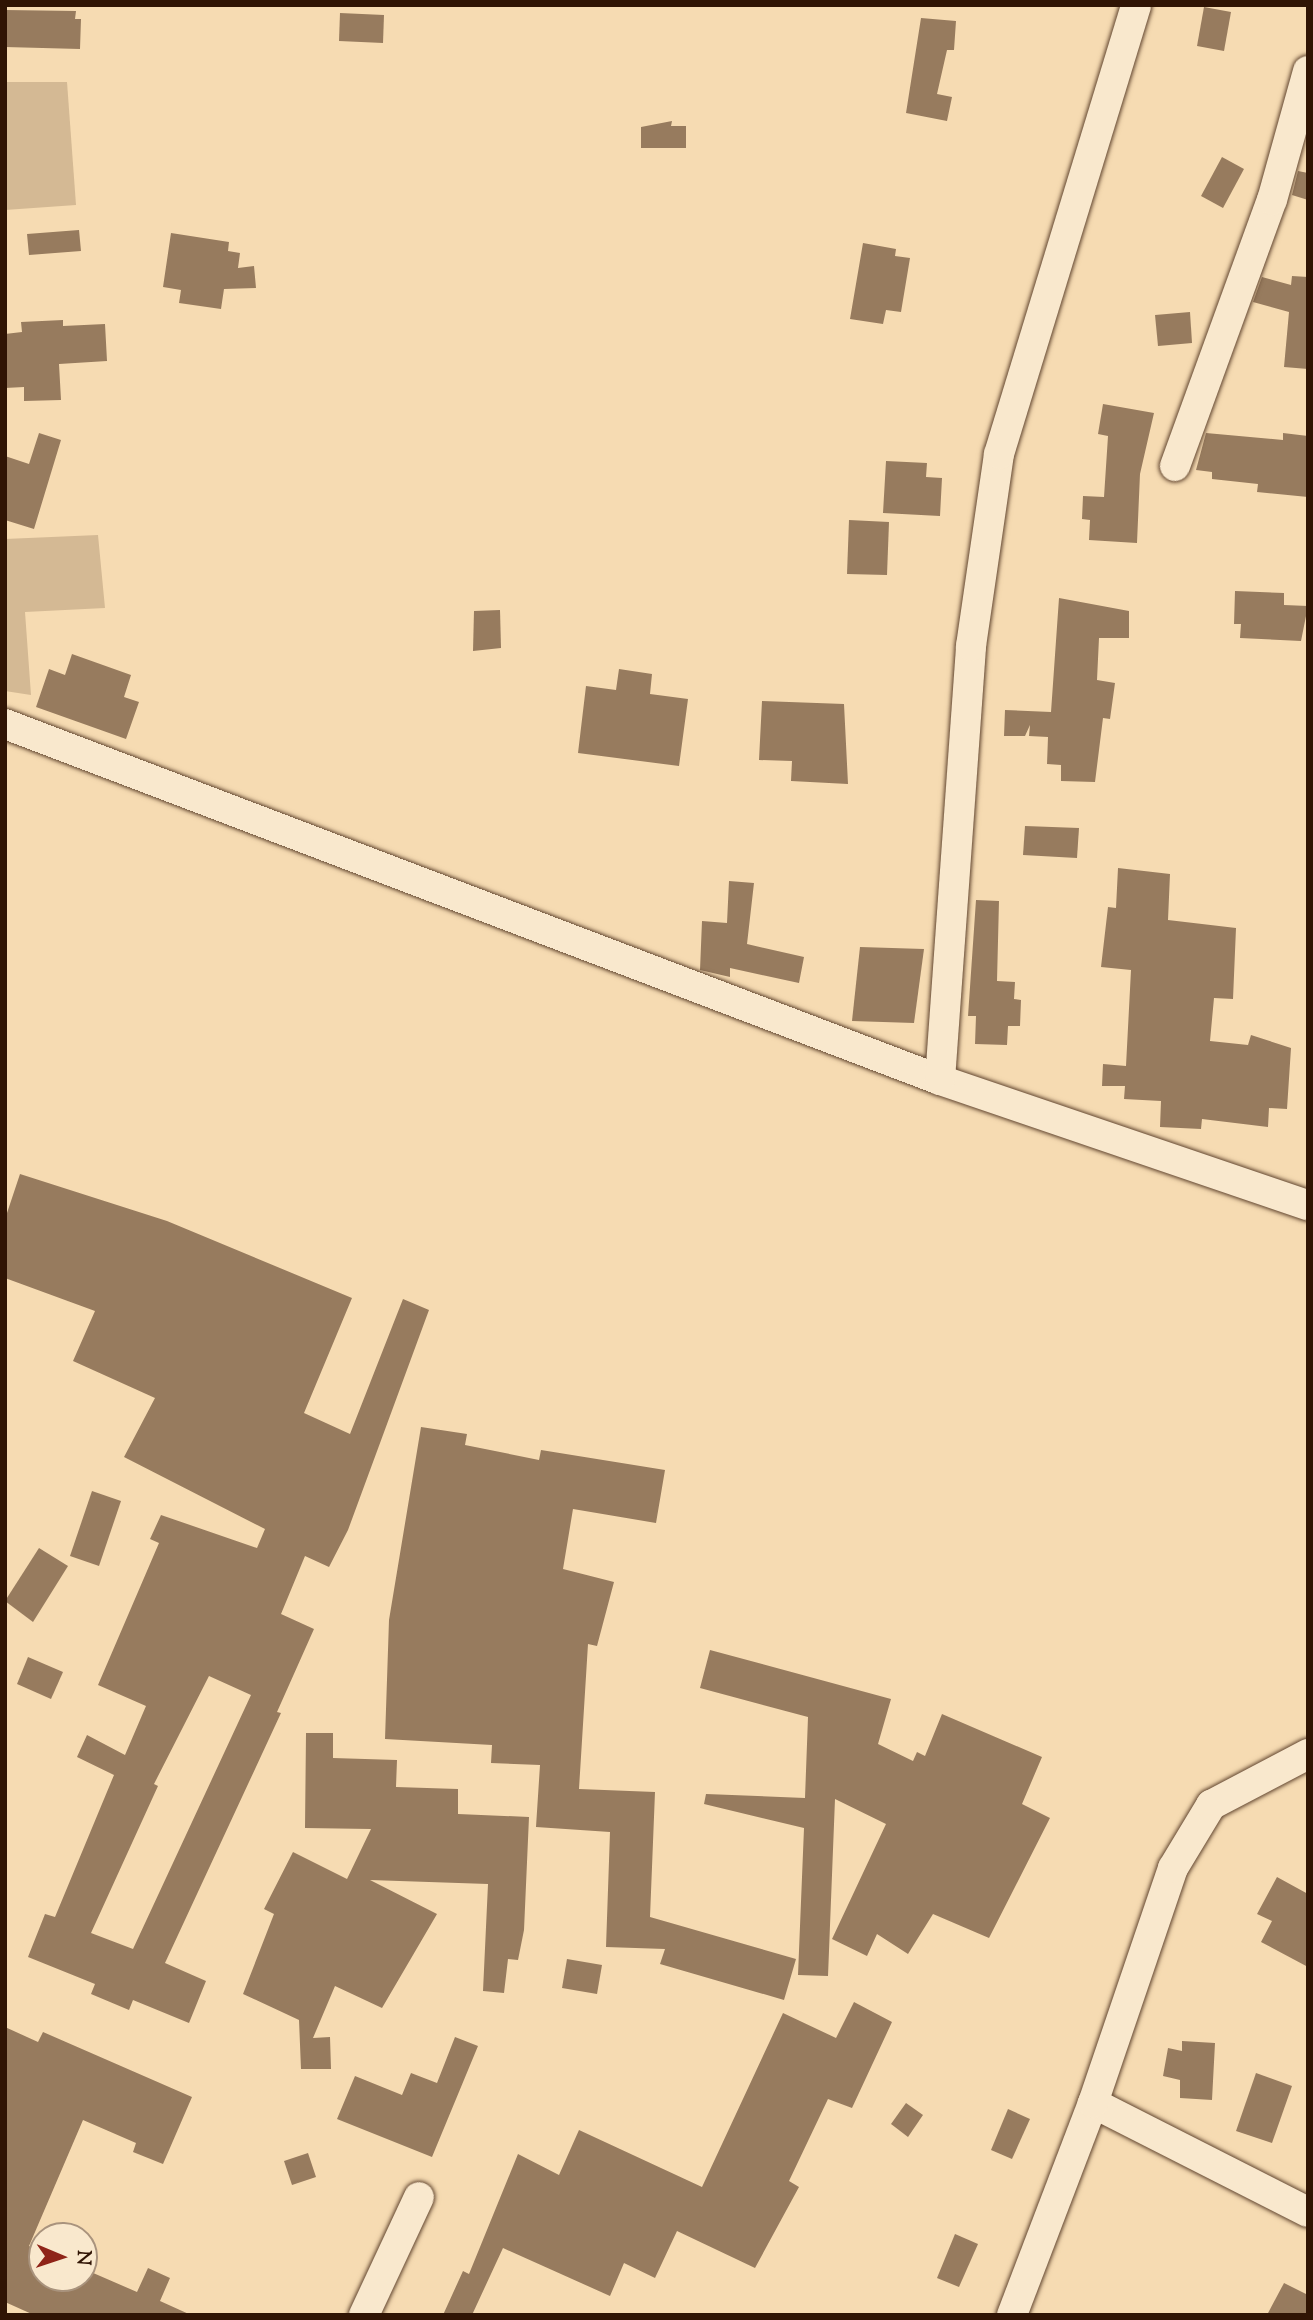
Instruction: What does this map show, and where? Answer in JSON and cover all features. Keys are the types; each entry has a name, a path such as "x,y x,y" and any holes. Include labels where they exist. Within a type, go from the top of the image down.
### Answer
{"street":[{"path":"940,1080 971,646 999,454 1136,5"},
{"path":"1175,466 1272,200 1308,71"},
{"path":"5,724 940,1080 1308,1205"},
{"path":"1012,2315 1093,2103 1173,1868 1211,1805 1308,1754"},
{"path":"1093,2103 1308,2212"},
{"path":"364,2315 419,2197"}],"shaded area":[{"path":"5,82 67,82 76,205 5,210"},
{"path":"98,535 105,608 25,612 31,695 5,691 5,539"}],"building":[{"path":"1204,7 1231,12 1224,51 1197,46"},
{"path":"5,10 76,11 75,19 81,19 80,49 5,47"},
{"path":"340,13 384,15 383,43 339,41"},
{"path":"921,18 956,21 954,50 947,50 937,94 952,97 947,121 906,113"},
{"path":"672,121 671,126 686,126 686,148 641,148 641,127"},
{"path":"1222,157 1244,169 1223,208 1201,196"},
{"path":"1298,171 1308,173 1308,200 1292,195"},
{"path":"79,230 81,251 29,255 27,234"},
{"path":"171,233 229,242 228,251 240,253 238,268 254,266 256,288 224,289 221,309 179,303 181,290 163,287"},
{"path":"863,243 896,249 895,256 910,258 901,312 886,310 883,324 850,319"},
{"path":"1292,276 1308,277 1308,369 1284,367 1289,312 1253,302 1262,277 1291,285"},
{"path":"1190,312 1192,343 1158,346 1155,315"},
{"path":"63,320 63,326 105,324 107,361 59,364 61,400 24,401 24,387 5,388 5,334 22,332 21,322"},
{"path":"1103,404 1154,413 1140,474 1137,543 1089,540 1090,520 1082,519 1083,496 1104,497 1108,436 1098,434"},
{"path":"39,433 61,440 34,529 5,520 5,456 29,464"},
{"path":"1206,433 1283,440 1283,433 1308,436 1308,497 1257,492 1258,484 1212,479 1212,472 1196,470"},
{"path":"886,461 927,463 926,477 942,478 940,516 883,513"},
{"path":"849,520 889,522 887,575 847,574"},
{"path":"1235,591 1284,593 1284,605 1308,606 1301,641 1240,638 1241,624 1234,624"},
{"path":"1059,598 1129,611 1129,638 1099,638 1097,680 1115,683 1110,719 1103,718 1095,782 1061,781 1061,765 1047,764 1048,737 1029,736 1030,725 1025,736 1004,736 1005,710 1051,712"},
{"path":"500,610 501,648 473,651 474,611"},
{"path":"72,654 131,675 124,697 139,702 126,739 36,707 49,669 65,675"},
{"path":"619,669 652,674 650,694 688,699 679,766 578,753 586,686 616,690"},
{"path":"762,701 844,704 848,784 791,781 792,761 759,760"},
{"path":"1025,826 1079,828 1077,858 1023,855"},
{"path":"1118,868 1170,874 1168,920 1236,928 1233,999 1214,998 1210,1041 1248,1045 1251,1035 1291,1048 1287,1109 1269,1108 1268,1127 1202,1119 1201,1129 1160,1127 1161,1101 1124,1099 1125,1086 1102,1086 1103,1064 1126,1066 1131,970 1101,967 1108,907 1116,908"},
{"path":"729,881 754,883 747,944 804,957 799,983 730,968 730,977 700,970 702,921 727,923"},
{"path":"976,900 999,901 997,981 1015,982 1014,999 1021,1000 1020,1026 1008,1026 1007,1045 975,1044 976,1016 968,1016"},
{"path":"860,947 924,949 914,1023 852,1021"},
{"path":"20,1174 167,1221 352,1298 304,1413 350,1434 403,1299 429,1310 348,1530 329,1567 305,1556 281,1614 314,1629 277,1712 281,1713 165,1963 206,1981 189,2023 133,2000 129,2010 91,1994 95,1984 28,1957 45,1914 55,1917 114,1775 77,1757 87,1735 125,1755 146,1706 98,1685 159,1543 150,1539 161,1515 257,1548 265,1529 124,1457 155,1398 73,1361 95,1311 5,1278 5,1219","holes":["209,1676 251,1695 133,1949 91,1933 158,1786 154,1784"]},
{"path":"421,1427 467,1434 465,1445 539,1460 541,1450 665,1470 656,1523 573,1509 563,1569 614,1582 597,1646 588,1644 579,1789 655,1792 650,1917 796,1959 784,2000 660,1964 665,1949 606,1947 610,1832 536,1827 540,1765 491,1763 492,1745 385,1739 389,1620"},
{"path":"92,1491 121,1501 99,1566 70,1556"},
{"path":"39,1548 68,1566 33,1622 5,1601"},
{"path":"710,1650 891,1699 878,1744 913,1761 917,1752 925,1756 942,1714 1042,1757 1022,1804 1050,1818 989,1938 933,1914 908,1954 877,1934 867,1956 832,1939 886,1824 835,1799 828,1976 798,1975 804,1828 704,1804 706,1794 805,1798 808,1717 700,1688"},
{"path":"28,1657 63,1672 51,1699 17,1684"},
{"path":"306,1733 333,1733 333,1758 397,1760 396,1787 458,1789 458,1814 529,1817 524,1930 518,1960 508,1959 504,1993 483,1991 488,1884 370,1880 437,1914 382,2008 335,1986 313,2038 330,2037 331,2069 301,2069 299,2020 243,1994 274,1914 264,1909 293,1852 347,1879 371,1829 305,1828"},
{"path":"1277,1877 1308,1894 1308,1967 1261,1942 1272,1921 1257,1914"},
{"path":"567,1959 602,1965 597,1994 562,1988"},
{"path":"854,2002 892,2022 852,2108 828,2099 789,2181 799,2187 755,2268 677,2231 655,2278 624,2263 610,2296 503,2248 472,2315 443,2315 463,2271 469,2274 518,2154 559,2175 579,2130 702,2187 783,2013 836,2038"},
{"path":"5,2027 38,2042 43,2032 192,2097 163,2164 133,2152 136,2143 83,2120 39,2222 28,2222 28,2292 98,2292 98,2275 137,2292 148,2268 170,2278 160,2301 191,2315 34,2315 5,2302"},
{"path":"455,2037 478,2046 432,2157 337,2119 355,2076 402,2095 411,2073 437,2083"},
{"path":"1182,2041 1215,2043 1212,2100 1180,2098 1180,2080 1163,2076 1168,2048 1182,2051"},
{"path":"1256,2073 1292,2086 1272,2143 1236,2131"},
{"path":"906,2103 923,2115 908,2137 891,2124"},
{"path":"1008,2109 1030,2119 1012,2159 991,2150"},
{"path":"308,2153 316,2177 292,2185 284,2161"},
{"path":"955,2234 978,2244 959,2287 937,2278"},
{"path":"1284,2283 1308,2295 1308,2315 1267,2315"}]}
